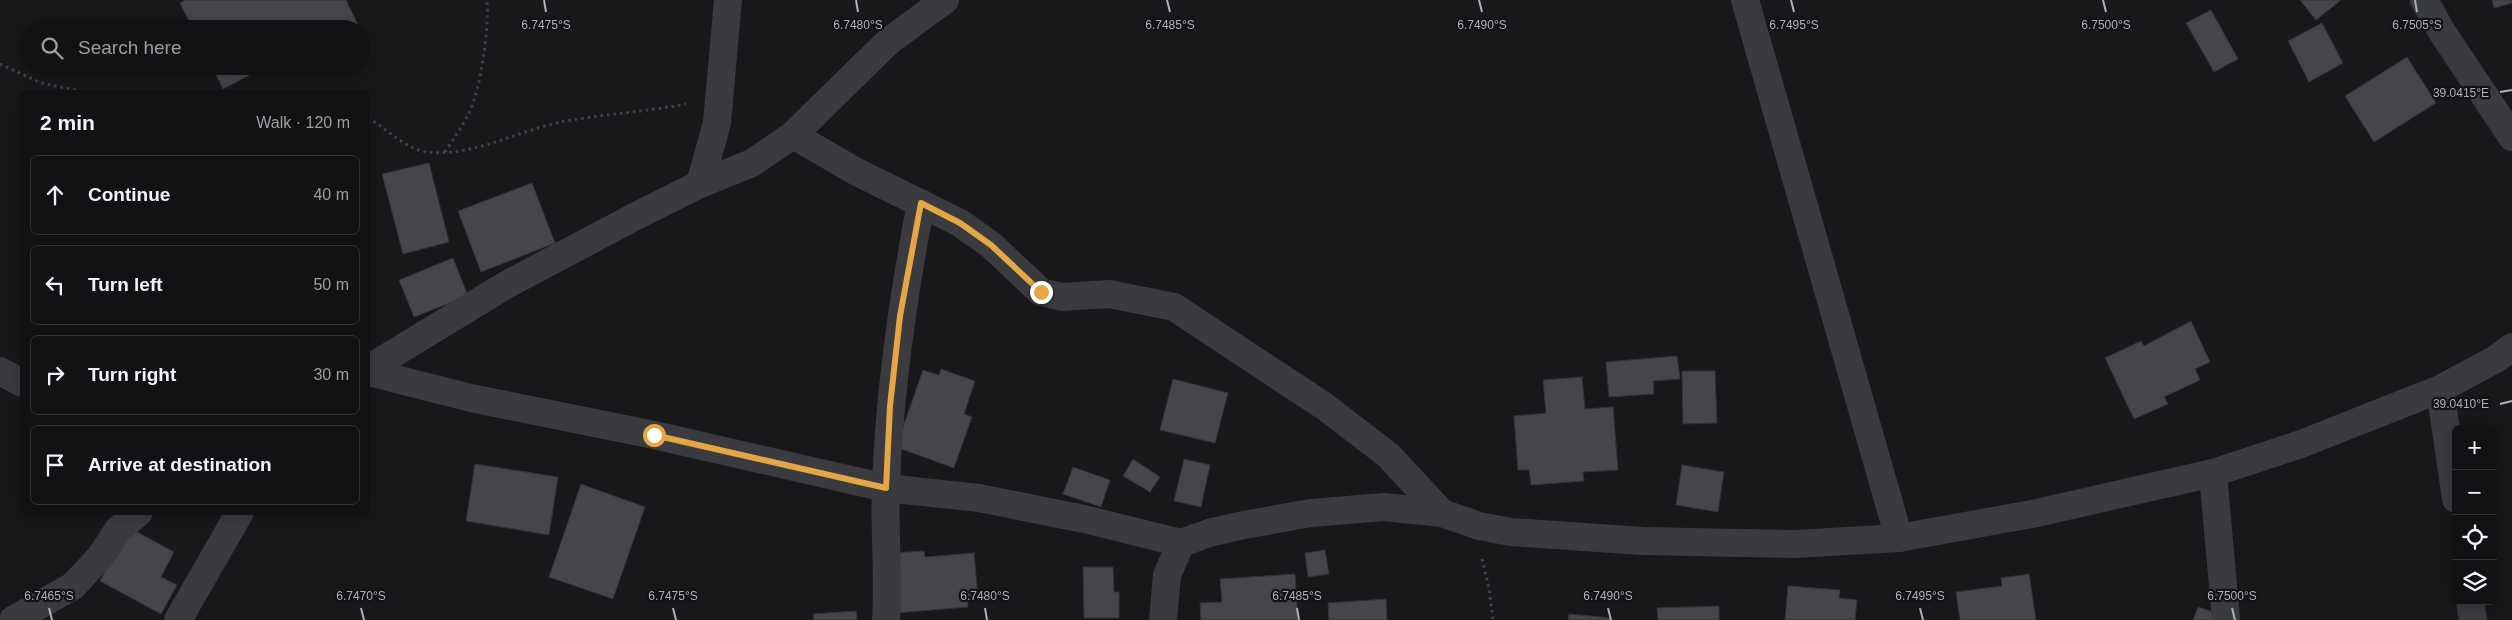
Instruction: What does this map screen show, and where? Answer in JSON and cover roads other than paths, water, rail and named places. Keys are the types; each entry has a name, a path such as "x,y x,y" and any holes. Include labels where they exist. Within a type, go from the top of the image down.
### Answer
{"street":[{"path":"700,184 717,123 728,0"},
{"path":"370,369 506,285 700,184 752,163 793,135 889,40 945,0"},
{"path":"1745,0 1899,538"},
{"path":"2424,0 2442,32 2512,137"},
{"path":"793,135 855,171 960,223 991,245 1024,277 1046,294 1062,297 1109,294 1174,307 1324,406 1388,455 1452,516"},
{"path":"886,620 886,488 890,406 900,316 921,203"},
{"path":"370,371 471,398 654,435 886,488 979,498 1084,519 1181,543 1212,532 1311,513 1384,506 1452,516 1511,532 1642,541 1795,544 1899,538 2032,514 2213,473 2301,444 2440,389 2496,359 2512,347"},
{"path":"0,371 20,382"},
{"path":"2440,389 2452,472"},
{"path":"2213,473 2226,620"},
{"path":"13,620 73,586 101,556 118,530 136,515"},
{"path":"178,620 238,515"},
{"path":"1163,620 1167,575 1181,543"},
{"path":"2471,605 2473,620"}]}
